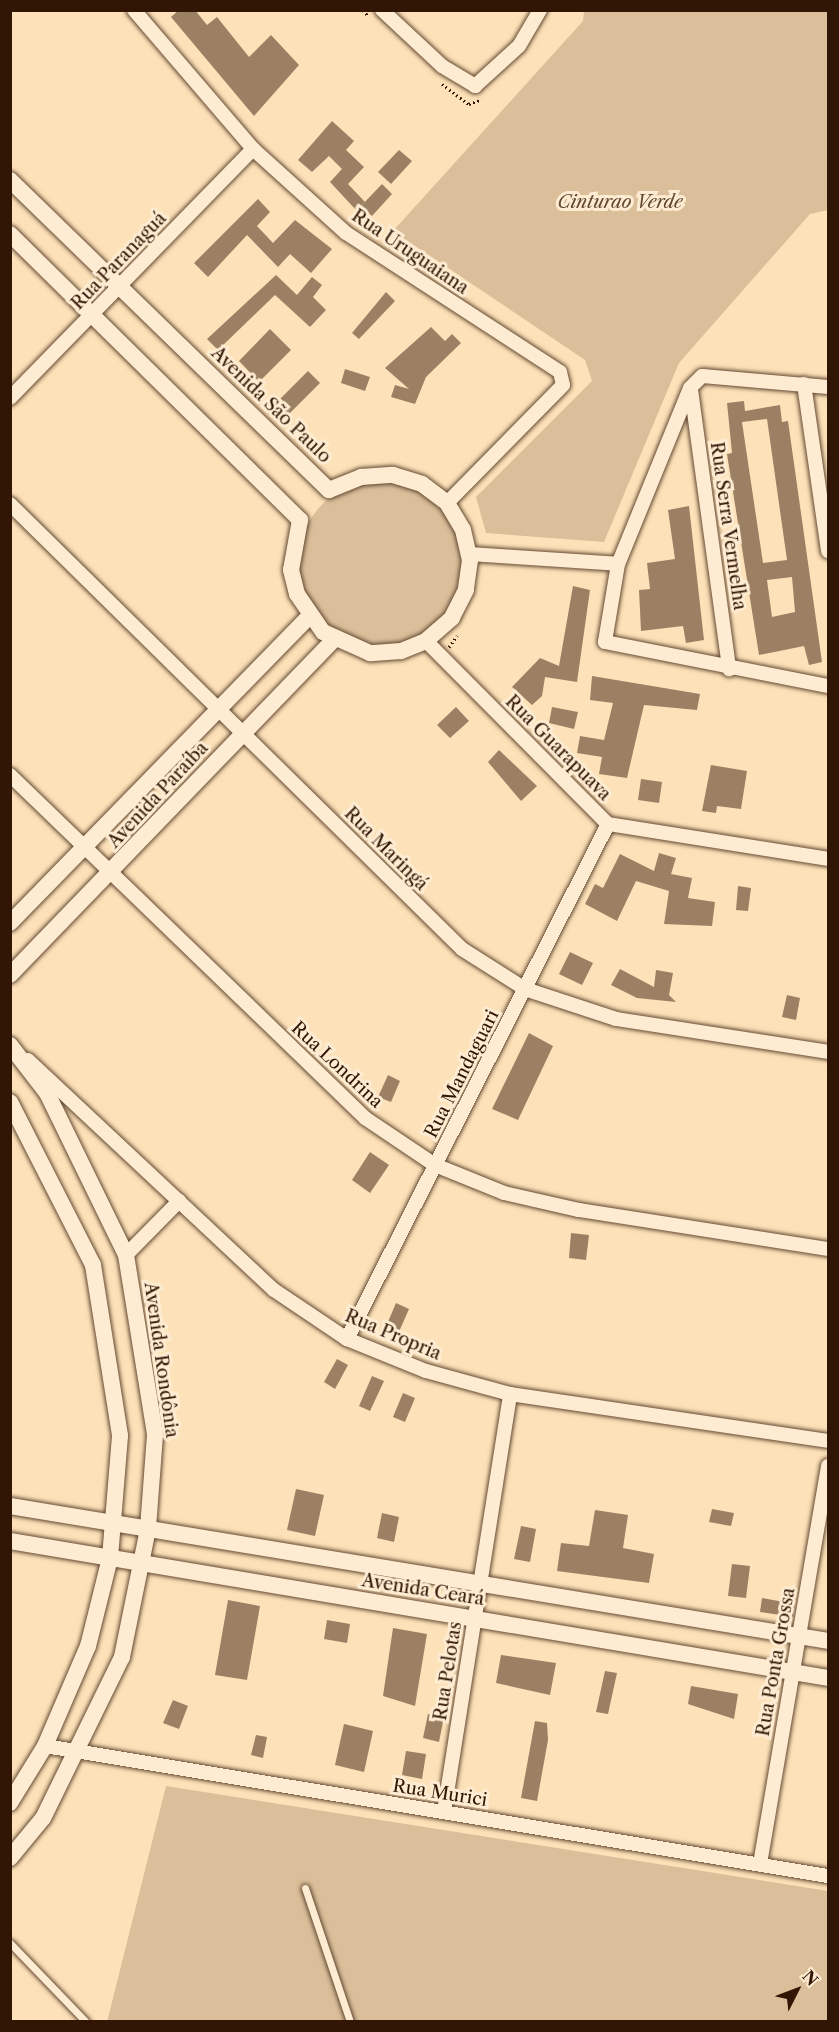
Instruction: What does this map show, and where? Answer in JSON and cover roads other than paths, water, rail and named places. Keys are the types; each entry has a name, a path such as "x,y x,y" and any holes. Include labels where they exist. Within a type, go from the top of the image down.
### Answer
{"street":[{"name":"Rua Uruguaiana","path":"134,10 253,149 346,233 560,372 563,385 447,503"},
{"path":"382,10 442,66 475,86 519,46 540,10"},
{"name":"Rua Paranaguá","path":"10,398 253,149"},
{"name":"Avenida São Paulo","path":"10,180 329,490 361,477 393,475 422,484 447,503 463,530 470,554 460,605 426,641 401,651 370,653 334,640 309,617 291,570 300,520 10,234"},
{"path":"828,387 702,376 690,388 618,564 605,642 729,669 828,686"},
{"path":"804,384 828,551"},
{"name":"Rua Serra Vermelha","path":"690,388 729,669"},
{"name":"Rua Maringá","path":"10,504 462,949 525,989 616,1018 828,1052"},
{"path":"470,554 618,564"},
{"name":"Avenida Paraíba","path":"10,923 309,617"},
{"name":"Avenida Paraíba","path":"10,975 334,640"},
{"name":"Rua Guarapuava","path":"426,641 608,824 828,859"},
{"name":"Rua Londrina","path":"10,775 365,1118 435,1165 504,1193 579,1210 828,1249"},
{"name":"Rua Mandaguari","path":"347,1339 608,824"},
{"name":"Rua Propria","path":"10,1044 274,1290 347,1339 426,1371 510,1394 828,1441"},
{"name":"Avenida Rondônia","path":"10,1044 47,1093 126,1255 154,1435 148,1529 122,1657 79,1752 43,1818 10,1858"},
{"path":"10,1102 93,1265 120,1436 110,1558 88,1646 45,1746 10,1803"},
{"path":"126,1255 179,1201"},
{"name":"Rua Pelotas","path":"444,1812 510,1394"},
{"name":"Rua Ponta Grossa","path":"760,1864 828,1466"},
{"name":"Avenida Ceará","path":"10,1506 828,1641"},
{"name":"Avenida Ceará","path":"10,1541 828,1678"},
{"name":"Rua Murici","path":"45,1746 828,1875"}],"lane":[{"path":"305,1888 351,2022"},
{"path":"10,1943 86,2022"}],"park label":[{"name":"Cinturao Verde","path":"620,202"}]}
